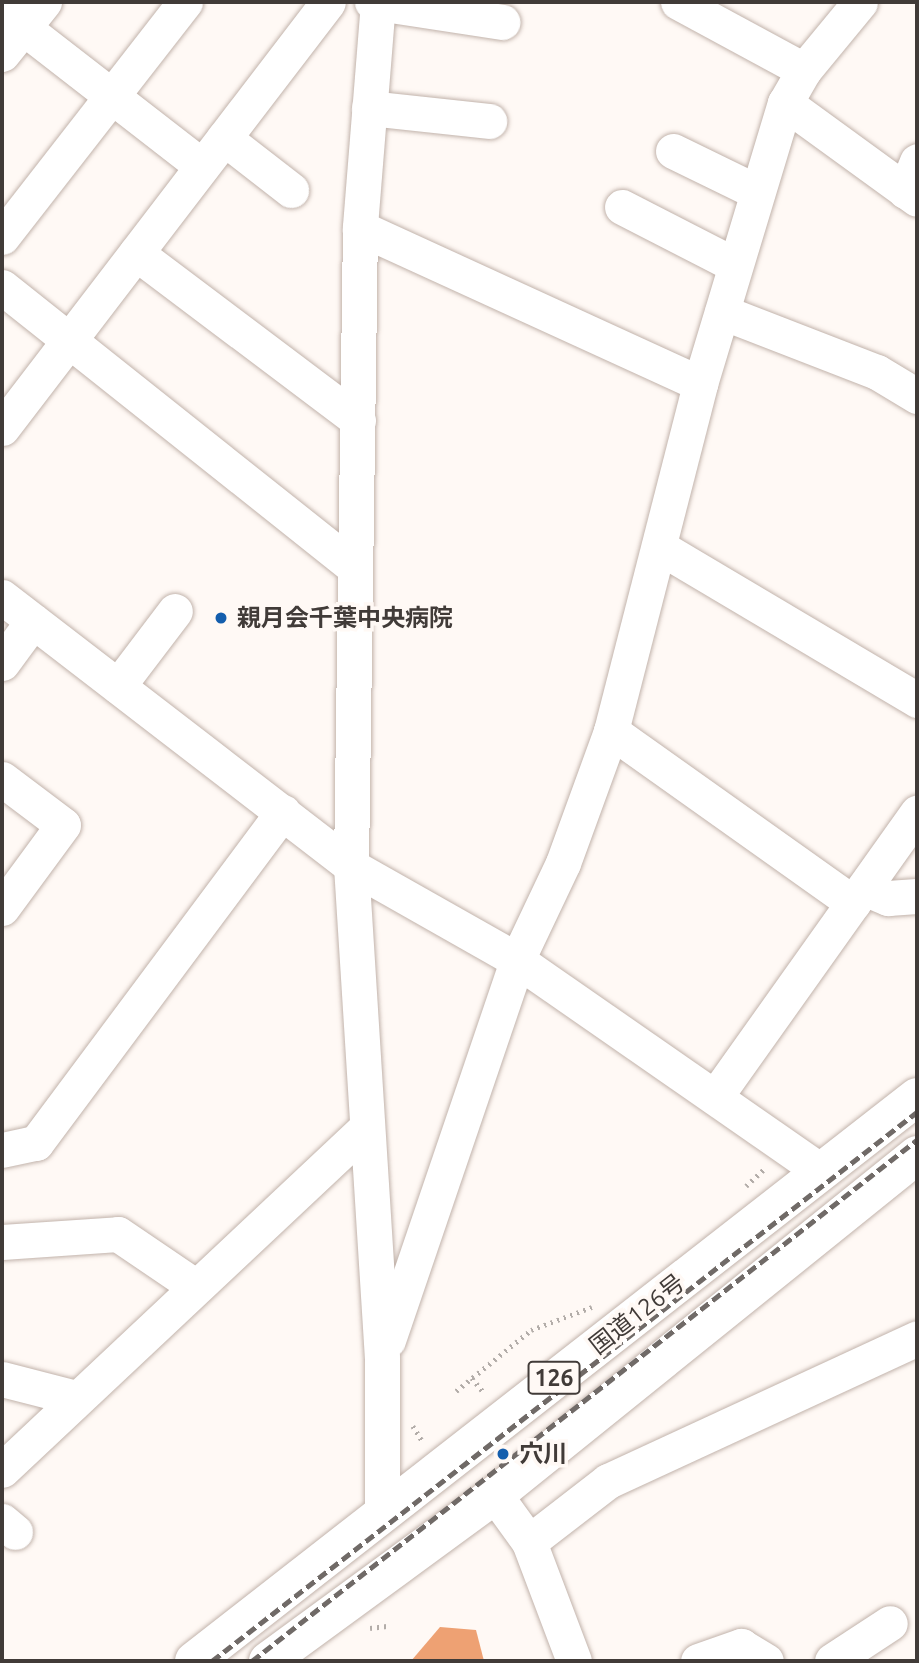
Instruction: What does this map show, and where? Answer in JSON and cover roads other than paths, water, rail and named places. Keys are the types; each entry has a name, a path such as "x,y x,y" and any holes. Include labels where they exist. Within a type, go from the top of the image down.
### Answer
{"highway":[{"name":"国道126号","path":"194,1661 917,1097"},
{"name":"126","path":"273,1660 495,1495 917,1155"},
{"path":"867,1197 917,1192"}],"street":[{"path":"2,237 185,2"},
{"path":"2,428 328,2"},
{"path":"382,1512 382,1357 365,1129 351,866 360,228 376,2 502,22"},
{"path":"678,2 804,71"},
{"path":"382,1357 517,960 563,863 611,732 661,548 700,384 785,103 804,71 860,2"},
{"path":"18,23 202,166"},
{"path":"785,103 913,184"},
{"path":"369,108 489,121"},
{"path":"223,138 291,190"},
{"path":"673,151 757,192"},
{"path":"622,206 736,265"},
{"path":"360,228 700,384"},
{"path":"136,253 358,421"},
{"path":"2,288 355,568"},
{"path":"722,312 877,372 917,396"},
{"path":"661,548 917,699"},
{"path":"2,597 351,866 517,960 821,1171"},
{"path":"118,686 176,611"},
{"path":"2,663 33,621"},
{"path":"611,732 858,895 888,898 917,896"},
{"path":"2,779 63,825 2,908"},
{"path":"2,1150 36,1143 284,812"},
{"path":"715,1097 917,813"},
{"path":"2,1470 365,1129"},
{"path":"2,1242 118,1234 196,1287"},
{"path":"529,1542 608,1481 917,1338"},
{"path":"2,1379 76,1398"},
{"path":"495,1495 529,1542 574,1661"},
{"path":"832,1661 890,1623"},
{"path":"698,1661 741,1646 766,1661"}],"railway":[{"path":"212,1661 917,1112"},
{"path":"252,1661 917,1140"}],"place":[{"name":"親月会千葉中央病院","path":"221,618"},
{"name":"穴川","path":"503,1454"}]}
